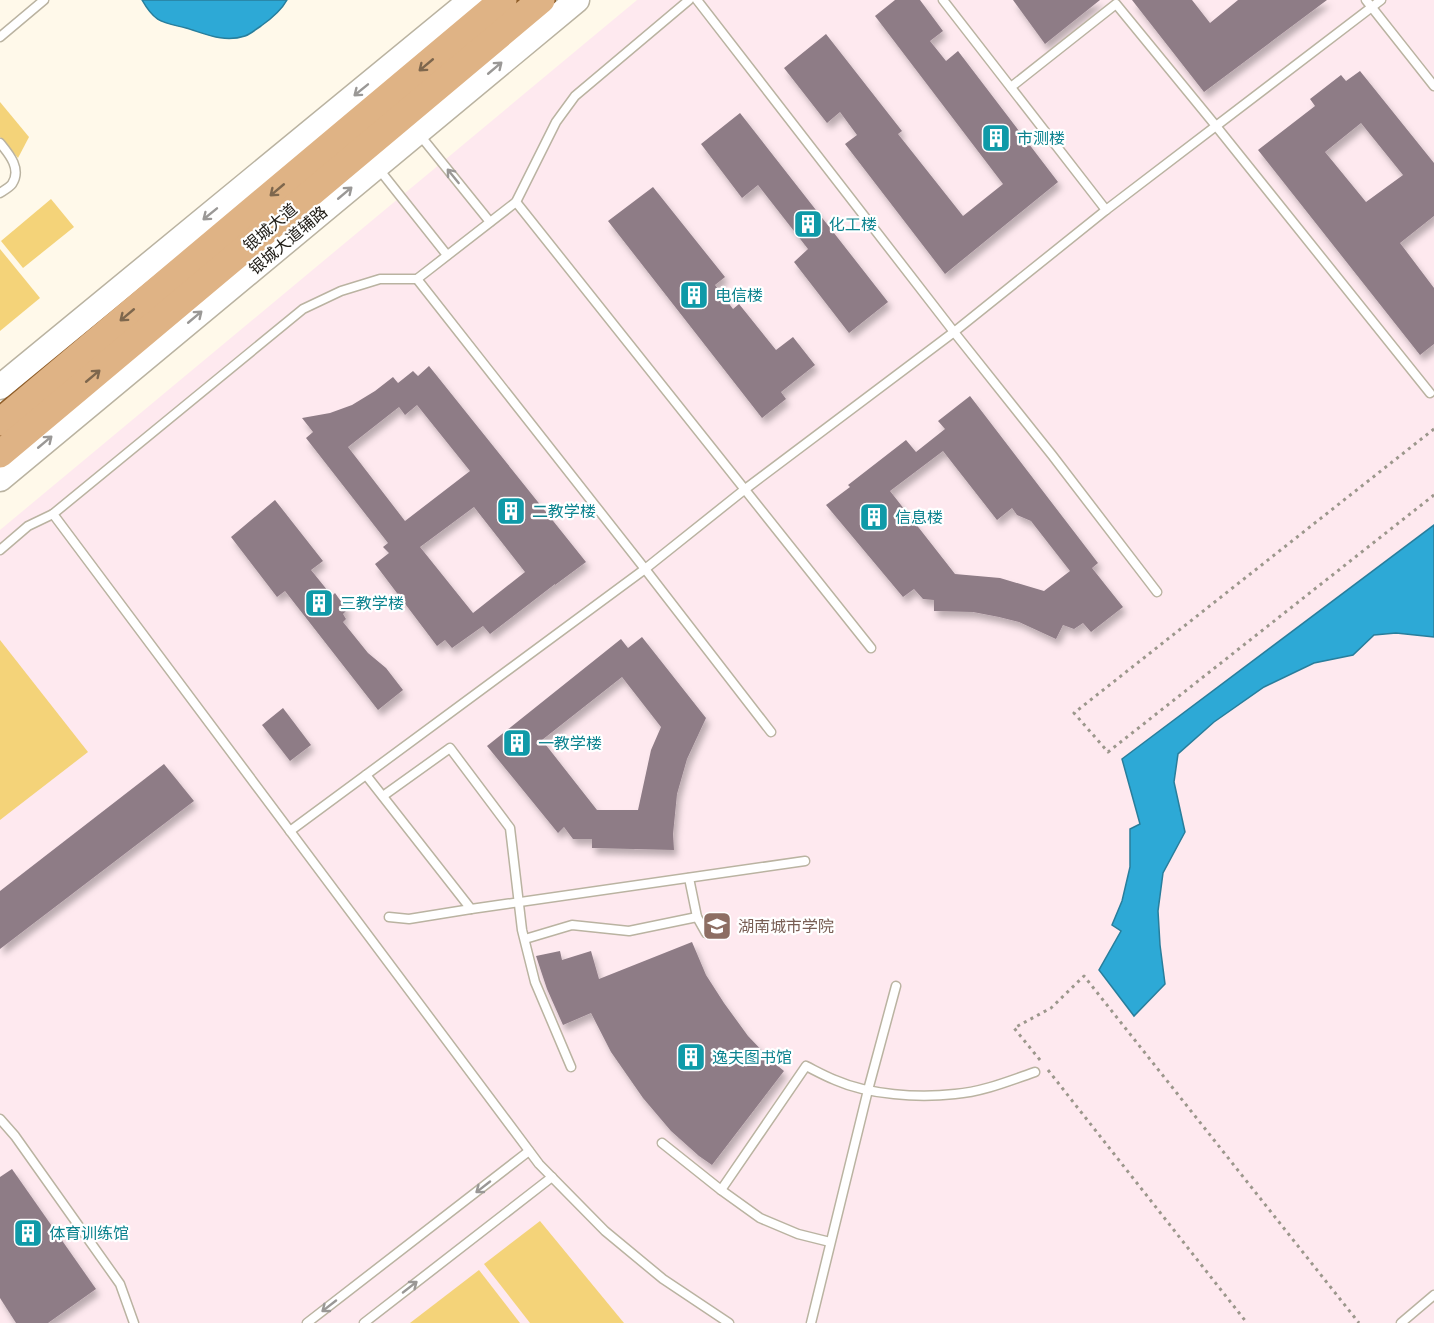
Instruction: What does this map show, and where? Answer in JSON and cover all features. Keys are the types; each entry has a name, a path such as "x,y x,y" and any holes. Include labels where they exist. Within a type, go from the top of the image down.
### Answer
{"main road":[{"name":"银城大道","path":"0,454 10,416 503,0"},
{"name":"银城大道","path":"10,416 363,149 541,0"}],"street":[{"path":"0,387 471,0"},
{"name":"银城大道辅路","path":"0,479 577,0"}],"lane":[{"path":"0,37 44,0"},
{"path":"0,550 28,526 53,514 303,309 341,291 380,279 417,279 516,202 556,122 575,96 689,0"},
{"path":"697,0 1157,592"},
{"path":"943,0 1106,210"},
{"path":"290,831 645,569 744,490 954,332 1369,4 1381,0"},
{"path":"1011,87 1116,4 1430,393"},
{"path":"1369,4 1434,86"},
{"path":"404,115 490,222"},
{"path":"0,143 11,156 16,171 12,183 0,193"},
{"path":"363,149 447,255"},
{"path":"516,202 871,648"},
{"path":"417,279 771,732"},
{"path":"53,514 539,1164 605,1231 663,1280 729,1323"},
{"path":"383,796 450,748 510,828 525,939 535,982 572,1067"},
{"path":"366,775 471,909"},
{"path":"389,917 409,919 804,861"},
{"path":"688,878 698,917 706,933"},
{"path":"525,939 572,925 629,931 698,917"},
{"path":"811,1323 867,1090 896,986"},
{"path":"721,1190 806,1066 837,1081 867,1090 913,1095 956,1094 993,1087 1035,1072"},
{"path":"0,1119 15,1136 120,1284 134,1323"},
{"path":"662,1143 760,1218 798,1234 830,1242"},
{"path":"307,1323 529,1151"},
{"path":"364,1323 552,1177"},
{"path":"1401,1323 1434,1295"}],"path":[{"path":"1434,429 1074,713 1108,752 1434,495"},
{"path":"1247,1323 1014,1028 1052,1008 1084,976 1359,1323"}],"shaded area":[{"name":"湖南城市学院","path":"637,0 1434,0 1434,1323 0,1323 0,530"},
{"path":"0,102 29,137 18,158 0,137"},
{"path":"51,199 74,227 23,268 1,241"},
{"path":"0,249 40,298 0,331"},
{"path":"0,640 88,752 0,820"},
{"path":"540,1221 624,1323 530,1323 484,1264"},
{"path":"479,1270 520,1323 410,1323"}],"water":[{"path":"142,0 287,0 276,14 251,33 230,39 165,23 151,13"},
{"path":"1434,525 1434,637 1396,633 1374,635 1353,655 1314,663 1264,687 1214,722 1178,754 1174,782 1185,832 1163,873 1158,911 1165,984 1134,1016 1099,970 1121,931 1112,925 1122,901 1130,867 1130,829 1140,824 1122,759"}],"building":[{"name":"市测楼","path":"895,0 920,0 943,31 930,41 946,61 958,51 1058,182 945,274 845,144 857,135 840,112 827,123 784,68 826,34 902,131 898,134 963,216 1003,184 875,16"},
{"path":"1013,0 1100,0 1045,44"},
{"path":"1132,0 1192,0 1210,23 1238,0 1327,0 1204,92"},
{"path":"1360,71 1434,163 1434,216 1400,243 1434,288 1434,344 1420,355 1258,150 1315,106 1310,99 1341,75 1346,81","holes":["1361,123 1403,175 1366,202 1325,152"]},
{"name":"化工楼","path":"740,113 888,302 849,333 794,262 808,249 758,185 742,198 701,144"},
{"name":"电信楼","path":"653,187 725,277 715,285 733,309 739,304 776,350 793,337 815,365 781,392 786,399 762,418 608,221"},
{"name":"二教学楼","path":"429,366 586,562 490,634 483,626 452,648 445,640 437,646 375,564 389,553 383,547 388,543 306,438 313,432 302,418 330,413 352,405 393,377 398,383 413,371 418,376","holes":["417,405 470,471 405,521 348,447 399,407 405,415","474,507 525,572 473,613 420,547"]},
{"name":"信息楼","path":"970,396 1098,563 1092,568 1123,607 1091,632 1083,623 1074,629 1063,625 1056,639 1019,622 999,617 973,612 934,611 934,600 923,599 914,589 903,597 826,505 906,440 916,452 945,429 938,421","holes":["943,451 997,520 1012,508 1017,515 1031,521 1070,571 1044,591 1000,578 955,574 890,491"]},
{"name":"三教学楼","path":"275,500 323,561 311,570 332,596 335,593 347,610 343,614 346,619 343,622 368,653 386,668 403,690 378,710 285,591 277,597 231,537"},
{"name":"一教学楼","path":"642,637 706,718 687,759 677,794 673,834 674,850 592,848 592,839 573,839 564,827 558,833 487,746 621,639 628,648","holes":["622,677 661,727 651,750 638,810 597,810 542,740"]},
{"path":"283,708 311,745 290,761 262,725"},
{"path":"164,764 194,801 0,949 0,891"},
{"name":"逸夫图书馆","path":"692,942 706,975 724,1003 748,1036 784,1071 712,1165 671,1131 643,1098 611,1052 591,1013 563,1025 536,956 560,951 562,960 591,951 599,979"},
{"name":"体育训练馆","path":"12,1169 96,1289 48,1323 16,1323 0,1298 0,1177"}],"place":[{"name":"市测楼","path":"996,138"},
{"name":"化工楼","path":"808,224"},
{"name":"电信楼","path":"694,295"},
{"name":"二教学楼","path":"511,511"},
{"name":"信息楼","path":"874,517"},
{"name":"三教学楼","path":"319,603"},
{"name":"一教学楼","path":"517,743"},
{"name":"湖南城市学院","path":"717,926"},
{"name":"逸夫图书馆","path":"691,1057"},
{"name":"体育训练馆","path":"28,1233"}]}
